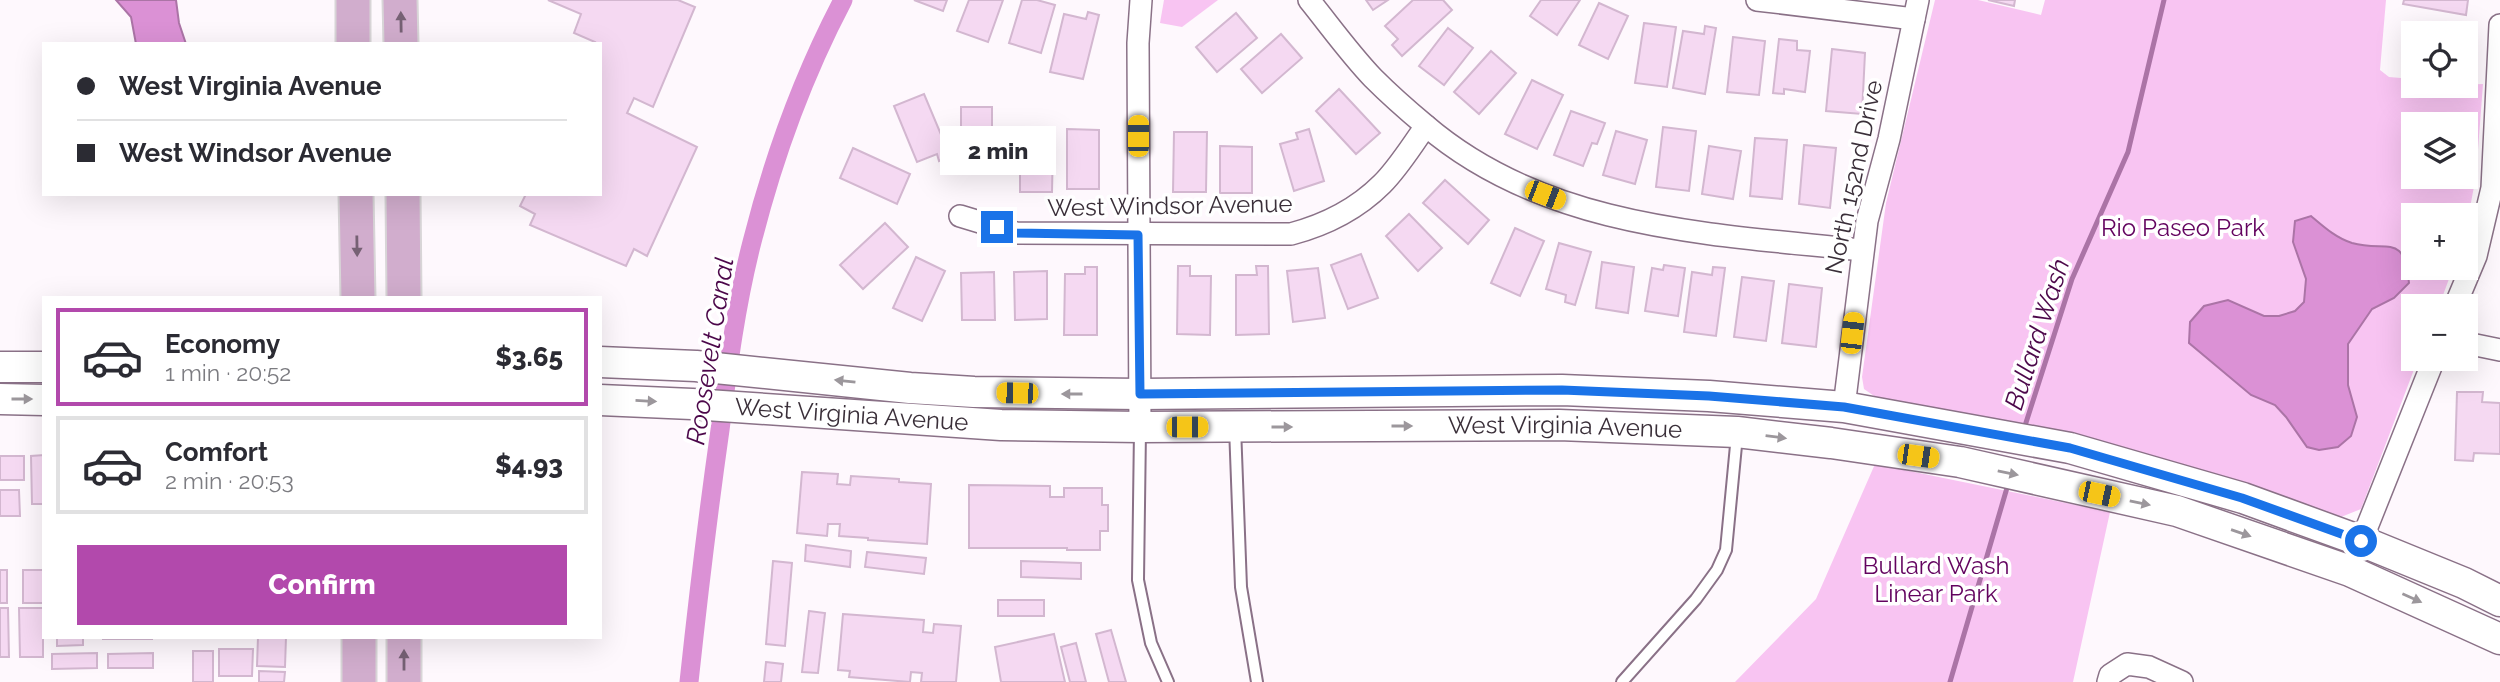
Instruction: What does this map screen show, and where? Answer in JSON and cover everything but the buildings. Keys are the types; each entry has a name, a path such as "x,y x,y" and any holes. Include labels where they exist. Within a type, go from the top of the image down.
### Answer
{"main road":[{"path":"353,0 353,42"},
{"path":"400,0 401,42"},
{"path":"356,196 358,296"},
{"path":"403,196 404,296"},
{"name":"West Virginia Avenue","path":"602,362 696,366 961,391 1140,394 1562,390 1709,396 1844,407 2070,448 2242,498 2361,541 2500,601"},
{"path":"0,367 42,367"},
{"path":"0,399 42,400"},
{"name":"West Virginia Avenue","path":"602,400 761,408 963,424 1140,427 1559,425 1737,432 1960,462 2176,511 2350,571 2500,639"},
{"path":"359,639 359,682"},
{"path":"404,639 404,682"}],"street":[{"path":"1140,427 1138,43 1141,0"},
{"path":"1309,0 1373,78 1426,126 1464,154 1527,188 1580,209 1657,227 1862,250"},
{"path":"1757,0 1916,9"},
{"name":"North 152nd Drive","path":"1844,407 1867,221 1889,139 1916,9"},
{"path":"2460,294 2476,256 2492,188 2500,25"},
{"name":"West Windsor Avenue","path":"960,215 1016,233 1291,234 1320,227 1341,215 1382,184 1426,126"},
{"path":"2478,345 2500,350"},
{"path":"2350,571 2429,371"},
{"path":"2108,682 2110,675 2127,664 2149,667 2182,682"}],"lane":[{"path":"1140,427 1138,580 1151,643 1168,682"},
{"path":"1235,427 1241,587 1257,682"},
{"path":"1622,682 1696,599 1717,570 1726,550 1737,432"}],"green space":[{"path":"1164,0 1218,0 1182,27 1160,23"},
{"name":"Rio Paseo Park","path":"1935,0 1978,0 2041,15 2045,0 2386,0 2380,70 2389,77 2401,78 2401,98 2478,98 2478,84 2483,84 2478,150 2478,112 2401,112 2401,189 2474,189 2471,203 2401,203 2401,280 2449,280 2443,294 2401,294 2401,371 2413,371 2361,509 2341,517 2327,514 1880,400 1864,389 1862,377 1886,203"},
{"name":"Bullard Wash Linear Park","path":"1875,464 2110,512 2073,682 1735,682 1816,599"}],"shaded area":[{"path":"116,0 176,0 185,42 136,42 131,17"},
{"path":"2311,216 2346,241 2398,250 2401,254 2401,280 2409,280 2409,283 2394,298 2372,309 2348,344 2348,385 2357,417 2351,436 2338,447 2319,450 2307,447 2275,405 2251,395 2189,343 2190,322 2204,306 2228,300 2264,316 2279,316 2295,311 2304,302 2306,279 2293,242 2295,221"}],"waterway":[{"name":"Roosevelt Canal","path":"689,682 726,383 746,265 769,180 790,118 843,0"},
{"name":"Bullard Wash","path":"2023,432 2072,279 2128,152 2164,0"},
{"name":"Bullard Wash","path":"1950,682 2009,481"}],"route":[{"path":"997,227 1016,233 1138,235 1140,394 1562,390 1709,396 1844,407 2070,448 2242,498 2361,541"}]}
